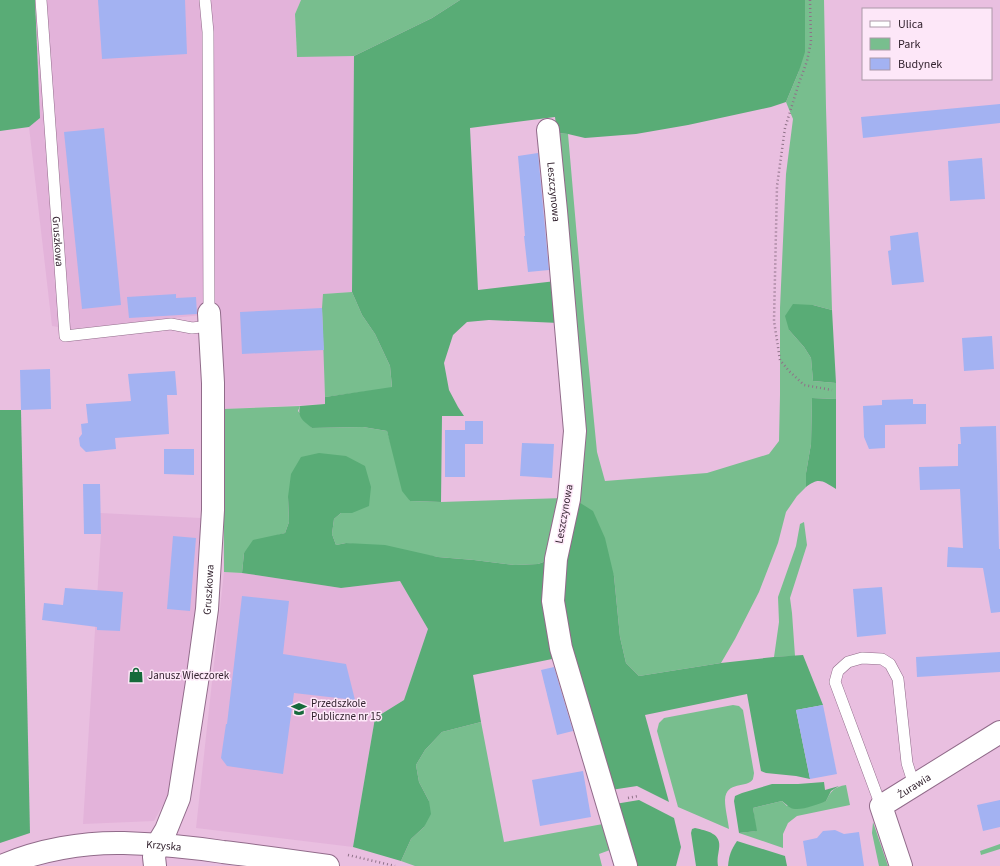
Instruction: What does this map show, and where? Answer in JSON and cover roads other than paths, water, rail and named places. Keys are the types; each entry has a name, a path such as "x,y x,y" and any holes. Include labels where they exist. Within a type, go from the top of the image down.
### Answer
{"street":[{"name":"Leszczynowa","path":"548,130 574,432 569,499 556,559 553,601 561,648 626,866"},
{"name":"Gruszkowa","path":"156,855 179,798 207,609 213,510 213,383 210,320"},
{"name":"Żurawia","path":"881,806 1000,732"},
{"path":"881,806 901,866"},
{"name":"Krzyska","path":"2,866 56,849 98,844 123,843 156,855 193,848 291,863 328,866"}],"lane":[{"name":"Gruszkowa","path":"41,0 64,336 171,324 192,328 210,320"},
{"path":"205,0 208,32 210,320"},
{"path":"881,806 835,682 838,671 848,662 862,658 882,659 890,664 898,679 907,763 914,785"}],"place":[{"name":"Janusz Wieczorek","path":"136,675"},
{"name":"Przedszkole Publiczne nr 15","path":"299,709"}]}
